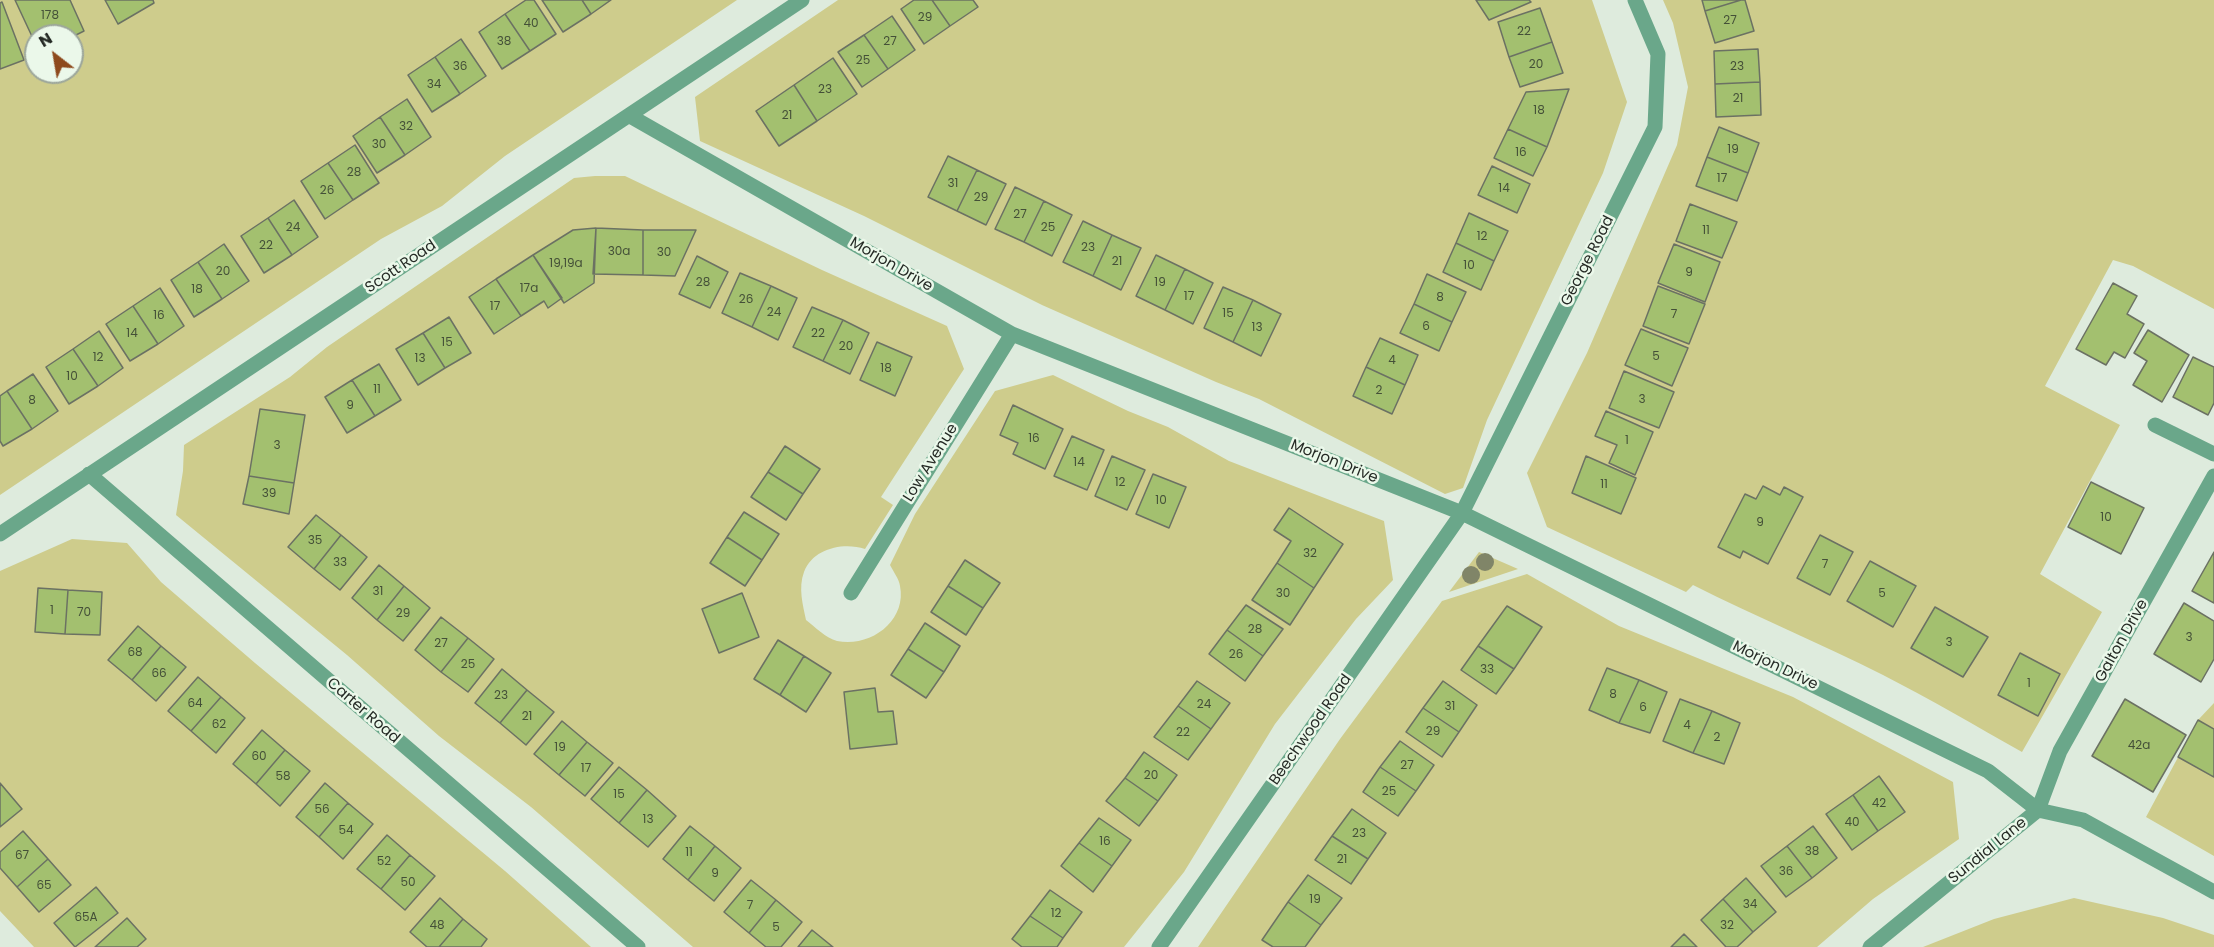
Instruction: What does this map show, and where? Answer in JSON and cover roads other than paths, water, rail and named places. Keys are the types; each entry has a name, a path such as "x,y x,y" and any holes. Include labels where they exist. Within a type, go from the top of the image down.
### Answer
{"street":[{"name":"Scott Road","path":"0,534 802,0"},
{"name":"George Road","path":"1462,513 1655,127 1658,54 1635,0"},
{"name":"Morjon Drive","path":"630,116 1012,334 1462,513 1988,771 2038,810"},
{"name":"Low Avenue","path":"851,593 1012,334"},
{"path":"2155,425 2214,454"},
{"name":"Carter Road","path":"89,474 638,947"},
{"name":"Galton Drive","path":"2038,810 2060,751 2214,476"},
{"name":"Beechwood Road","path":"1159,947 1462,513"},
{"name":"Sundial Lane","path":"1870,947 2038,810 2083,820 2214,892"}]}
